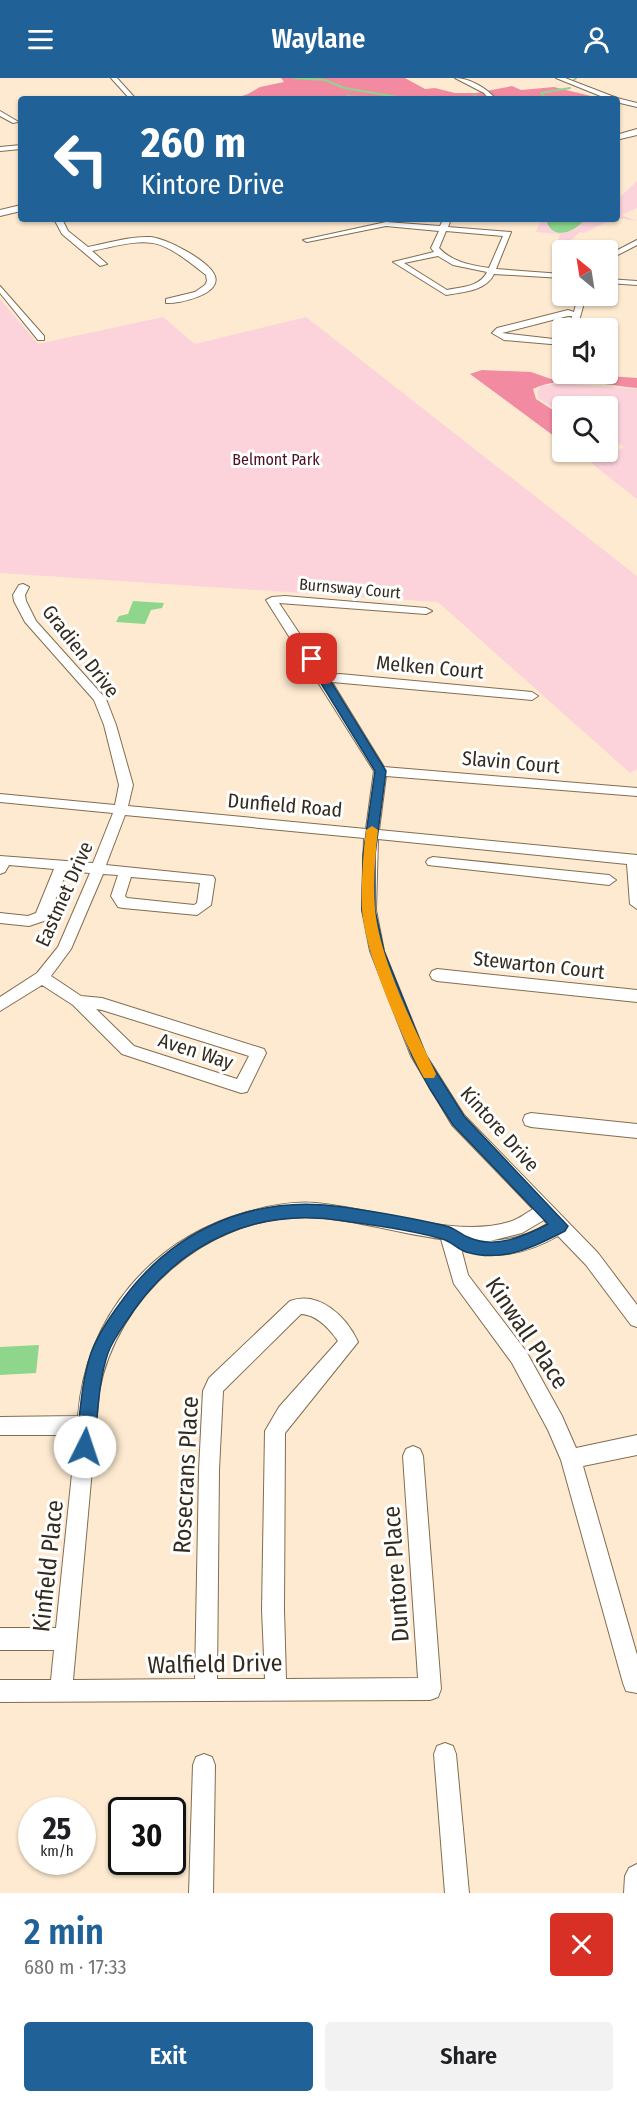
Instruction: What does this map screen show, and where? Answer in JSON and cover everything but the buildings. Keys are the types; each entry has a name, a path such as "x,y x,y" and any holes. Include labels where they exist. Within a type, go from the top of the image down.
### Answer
{"main road":[{"path":"620,137 637,132"},
{"path":"0,213 18,209"}],"street":[{"path":"114,78 130,96"},
{"path":"458,78 490,96"},
{"path":"559,78 607,96"},
{"path":"620,100 637,105"},
{"path":"0,113 15,122"},
{"path":"0,150 18,147"},
{"path":"60,222 65,232 103,264"},
{"path":"437,254 435,246 446,222"},
{"path":"307,240 386,224 508,234 494,270 483,284 446,293 397,262 437,254 459,265 494,270 552,275"},
{"path":"86,250 140,241 173,245 210,274 212,279 204,291 169,302"},
{"path":"618,252 637,242"},
{"path":"618,282 637,284"},
{"path":"0,288 41,338"},
{"path":"576,318 579,306"},
{"path":"552,342 504,337 496,333 561,314 577,315"},
{"name":"Gradien Drive","path":"23,587 19,595 20,602 31,622 93,691 102,705 122,765 126,785 121,809"},
{"name":"Burnsway Court","path":"324,679 272,600 426,611"},
{"path":"324,679 380,771"},
{"name":"Melken Court","path":"324,679 384,682 532,696"},
{"name":"Slavin Court","path":"380,771 637,792"},
{"name":"Kintore Drive","path":"380,771 381,779 371,833 369,910 377,951 419,1056 435,1085 459,1120 592,1259 637,1319"},
{"name":"Dunfield Road","path":"0,798 636,859"},
{"name":"Eastmet Drive","path":"0,1005 42,977 58,959 73,932 121,809"},
{"path":"500,869 503,848"},
{"path":"636,859 637,904"},
{"path":"0,869 4,860 99,868 208,879 204,905 197,910 123,903 118,896 126,871"},
{"path":"433,862 609,880"},
{"path":"0,918 29,921 42,916 62,866"},
{"name":"Stewarton Court","path":"437,975 637,996"},
{"name":"Aven Way","path":"42,977 78,1001 128,1050 153,1060 241,1087 258,1053 102,1004 78,1001"},
{"path":"531,1120 637,1131"},
{"name":"Kinfield Place","path":"61,1692 94,1374 100,1351 110,1330 134,1295 162,1266 204,1236 241,1220 299,1210 352,1215 448,1233 506,1231 524,1224 545,1210"},
{"name":"Kinfield Place","path":"448,1233 465,1244 498,1249 526,1244 560,1226"},
{"name":"Kinwall Place","path":"448,1233 452,1257 460,1278 519,1358 555,1423 571,1459 634,1683"},
{"name":"Rosecrans Place","path":"206,1691 209,1470 213,1391 216,1384 282,1320 296,1307 305,1304 314,1307 336,1324 349,1342 286,1414 275,1431 273,1610 276,1690"},
{"path":"0,1426 87,1425"},
{"path":"571,1459 637,1445"},
{"name":"Duntore Place","path":"413,1456 430,1689"},
{"path":"0,1639 66,1639"},
{"name":"Walfield Drive","path":"0,1691 430,1689"},
{"path":"445,1754 457,1893"},
{"path":"201,1893 204,1766"},
{"path":"636,1893 637,1876"}],"green space":[{"path":"637,181 637,208 622,215 637,221 620,218 620,197"},
{"path":"540,222 607,222 584,233 580,232 571,240 558,240 560,234 536,232"},
{"name":"Belmont Park","path":"0,299 38,344 163,317 195,344 306,317 637,576 637,769 630,773 438,602 0,573"},
{"path":"572,384 637,389 637,499 591,463 618,462 618,450 624,447 618,444 618,396 552,396 552,407 538,398 537,392 541,386"}],"shaded area":[{"path":"281,78 405,78 425,89 435,88 455,93 476,93 512,86 521,90 554,87 591,96 242,96 260,87 284,82"},
{"path":"582,222 571,230 560,233 555,232 547,223"},
{"path":"482,370 531,372 552,379 552,383 533,389 536,399 552,409 552,435 470,374"},
{"path":"618,377 637,378 637,388 606,384 618,384"},
{"path":"133,601 164,603 162,608 151,610 145,624 116,622 119,616 128,614"},
{"path":"39,1345 36,1373 0,1375 0,1347"}],"waterway":[{"path":"294,78 325,80 344,88 392,96"},
{"path":"544,96 541,93 570,88"}],"slow traffic":[{"path":"372,830 369,855 369,910 377,951 419,1056 429,1074"}],"route":[{"path":"85,1447 94,1374 100,1351 110,1330 127,1304 162,1266 180,1251 224,1226 265,1214 299,1210 341,1213 448,1233 465,1244 498,1249 526,1244 560,1226 459,1120 435,1085 419,1056 377,951 369,910 369,855 381,779 380,771 312,659"}]}
